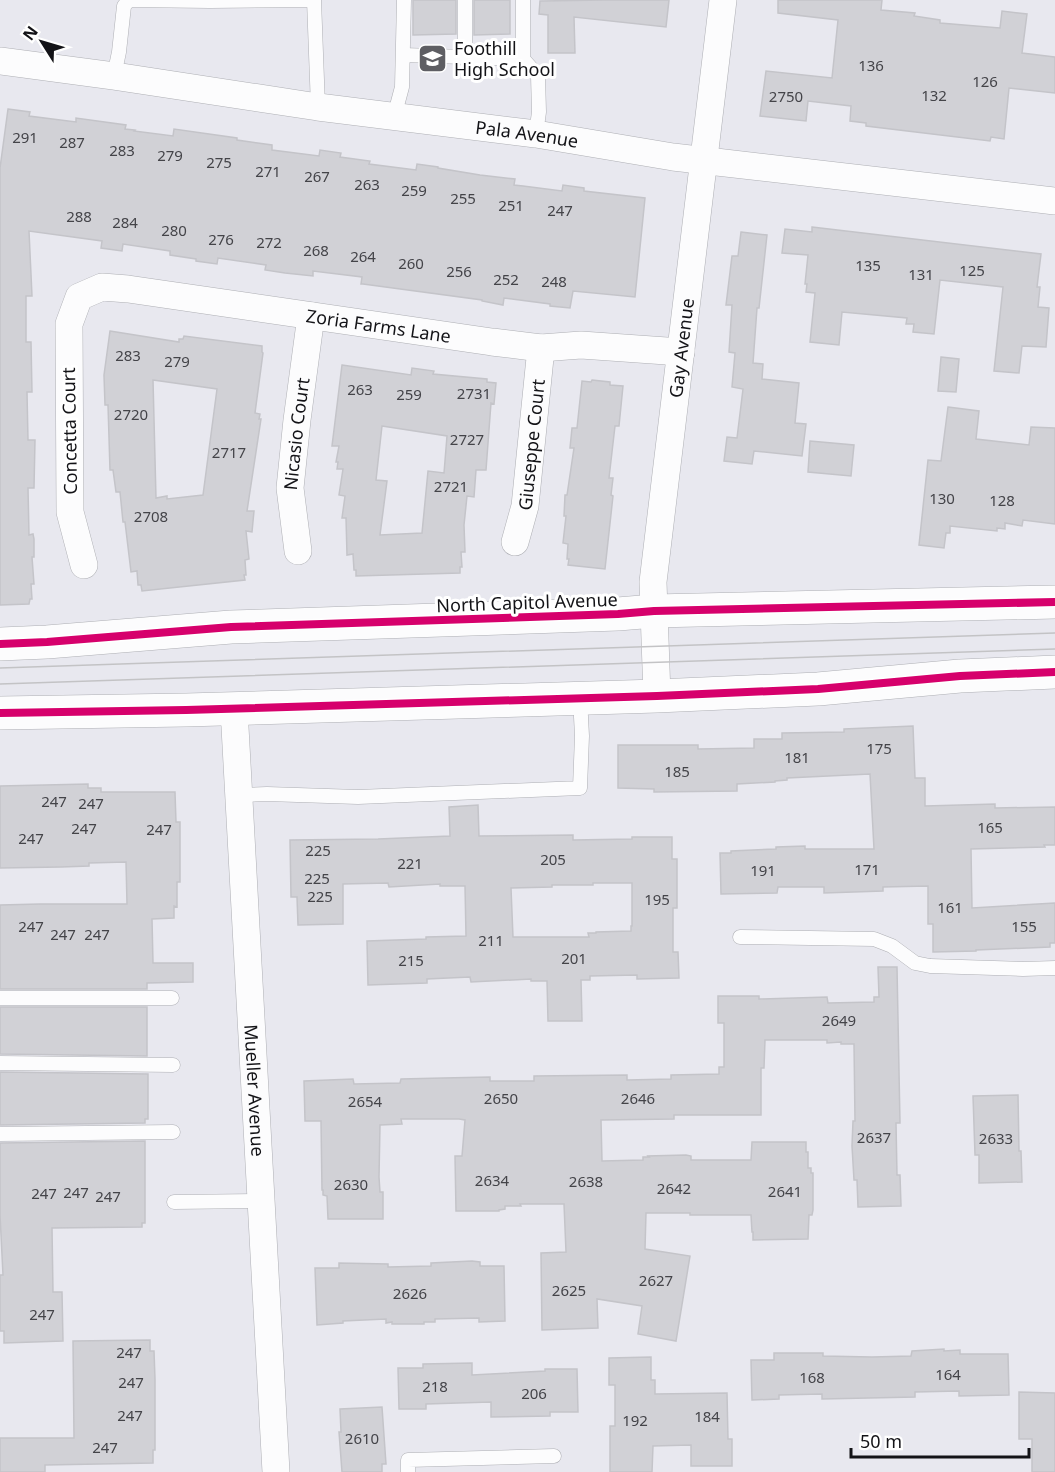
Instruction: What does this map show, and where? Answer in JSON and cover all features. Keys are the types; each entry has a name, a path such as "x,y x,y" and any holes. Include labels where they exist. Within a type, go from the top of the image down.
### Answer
{"main road":[{"name":"North Capitol Avenue","path":"0,644 231,627 606,615 654,611 1055,602"},
{"path":"0,713 234,709 657,696 818,689 960,676 1055,672"}],"street":[{"name":"Gay Avenue","path":"657,696 653,582 723,0"},
{"name":"Pala Avenue","path":"0,61 318,107 536,134 705,161 1055,201"},
{"name":"Zoria Farms Lane","path":"79,297 102,286 541,348 581,345 681,352"},
{"name":"Concetta Court","path":"79,297 69,324 70,512 84,565"},
{"name":"Nicasio Court","path":"298,551 290,488 311,316"},
{"name":"Giuseppe Court","path":"515,542 525,506 541,348"},
{"name":"Mueller Avenue","path":"234,709 276,1472"}],"lane":[{"path":"114,76 124,6 129,0 314,0 318,107"},
{"path":"394,117 401,92 404,0"},
{"path":"465,0 465,57"},
{"path":"523,0 523,59 538,76 539,112 536,134"},
{"path":"403,55 523,59"},
{"path":"239,795 358,797 580,788 582,736 580,698"},
{"path":"740,937 874,939 892,946 915,963 930,966 1055,968"},
{"path":"0,999 172,998"},
{"path":"0,1063 173,1065"},
{"path":"0,1134 173,1132"},
{"path":"174,1202 261,1201"},
{"path":"408,1472 408,1460 554,1456"}],"building":[{"path":"413,0 456,0 456,34 413,35"},
{"path":"474,0 510,0 510,34 474,35"},
{"path":"669,0 666,27 574,17 575,53 548,53 548,15 539,14 540,1"},
{"path":"778,0 882,0 881,10 915,13 914,16 940,20 940,23 1000,28 1002,11 1027,14 1022,53 1055,57 1055,93 1009,88 1004,139 991,137 990,141 866,126 866,123 850,121 851,106 808,101 806,121 760,116 766,71 832,78 838,20 778,13"},
{"path":"8,109 30,112 29,116 76,122 76,118 126,125 125,129 173,136 174,129 237,138 237,140 272,145 272,150 319,156 320,150 341,153 340,157 370,161 369,164 416,170 417,164 438,167 515,179 514,185 562,191 563,185 584,188 584,191 645,198 635,297 573,291 570,308 504,298 503,305 482,300 361,284 362,277 313,271 313,276 285,273 265,270 266,265 218,258 217,264 170,255 170,251 123,244 122,251 101,248 102,241 29,231 32,296 26,296 26,342 31,342 32,392 27,392 28,440 35,440 34,488 28,488 29,535 33,534 34,539 34,557 32,557 34,584 31,584 32,599 29,604 0,605 0,168"},
{"path":"812,227 1041,254 1037,287 1040,287 1038,307 1049,308 1046,347 1022,346 1019,373 994,371 1003,287 940,280 934,334 913,332 914,324 906,324 907,318 842,312 839,345 810,342 815,293 806,292 808,255 782,253 785,229 812,232"},
{"path":"741,232 767,235 759,308 757,308 753,363 763,364 762,379 799,383 795,423 806,424 802,456 754,451 752,464 724,461 727,437 737,438 743,389 732,387 735,353 729,352 732,305 726,305 732,256 738,256"},
{"path":"110,331 179,342 179,339 183,339 184,336 262,346 255,413 260,414 259,419 261,419 247,511 254,511 252,532 246,531 249,559 245,560 245,580 142,591 141,585 138,585 137,571 131,572 120,492 116,492 113,470 110,470 108,405 105,405 104,375","holes":["153,380 217,389 203,495 156,498"]},
{"path":"941,357 959,359 956,392 938,391"},
{"path":"342,365 411,375 412,368 434,371 433,374 487,379 487,382 496,383 494,404 491,403 486,470 476,470 474,497 467,496 464,525 465,552 461,552 460,573 356,576 353,554 347,555 346,518 342,518 345,496 339,495 343,469 337,469 339,446 332,446","holes":["382,426 447,436 444,473 428,471 422,533 380,535 387,481 376,480"]},
{"path":"592,380 623,386 619,426 615,426 609,478 613,478 611,495 613,496 605,569 568,565 568,544 563,543 566,516 564,516 565,495 567,495 574,448 570,448 572,428 577,428 582,381 591,382"},
{"path":"948,407 979,411 976,439 1029,445 1031,427 1055,428 1055,524 1023,520 1022,526 1005,523 1005,529 997,528 997,531 950,526 950,533 946,533 944,548 919,545 928,460 941,461"},
{"path":"810,441 854,445 851,476 808,472"},
{"path":"913,726 915,778 925,778 925,806 995,804 995,808 1055,807 1055,845 971,849 972,908 1055,903 1055,943 1050,943 1050,947 933,952 933,924 928,924 928,886 883,887 883,891 824,893 824,887 778,887 777,893 721,894 720,853 805,846 805,849 874,849 870,774 787,778 787,780 775,782 737,784 737,791 654,792 654,789 618,788 618,745 698,745 698,749 754,748 754,739 782,739 782,733 844,732 844,729"},
{"path":"88,784 88,788 101,788 101,792 175,792 176,822 180,822 180,882 177,882 177,907 174,906 174,918 152,919 153,963 193,963 193,982 147,983 147,989 0,989 0,905 127,904 126,862 89,863 89,866 0,868 0,786"},
{"path":"478,805 479,836 573,835 573,840 672,837 672,859 677,859 677,908 673,908 673,952 678,952 679,978 637,979 637,975 590,976 590,980 581,980 582,1021 548,1021 547,981 531,981 531,979 471,982 470,977 427,979 427,983 368,985 367,941 466,936 465,886 440,886 440,884 389,887 388,883 343,884 343,924 298,925 297,897 291,897 290,840 450,836 449,807","holes":["632,883 631,931 588,933 589,937 513,937 511,888"]},
{"path":"878,967 897,967 900,1123 896,1123 897,1175 900,1175 901,1206 858,1207 852,1146 853,1121 855,1121 854,1044 827,1043 827,1040 765,1040 764,1068 761,1068 761,1115 674,1115 674,1119 601,1120 602,1161 643,1160 643,1157 648,1156 686,1155 691,1156 691,1160 751,1160 752,1142 806,1142 808,1168 811,1168 811,1173 813,1173 813,1210 812,1215 809,1215 808,1239 753,1240 751,1215 646,1213 645,1249 690,1256 676,1341 638,1334 642,1306 597,1299 598,1328 542,1330 541,1253 566,1252 564,1204 520,1204 521,1206 505,1206 505,1209 499,1211 456,1211 455,1156 462,1156 465,1120 401,1119 402,1124 380,1125 379,1177 380,1192 383,1192 383,1219 328,1219 327,1196 323,1195 322,1190 321,1121 305,1121 304,1081 353,1079 354,1084 400,1083 401,1079 490,1077 490,1081 534,1081 534,1076 627,1075 627,1080 671,1079 671,1075 719,1074 719,1067 724,1067 724,1023 718,1023 718,996 759,996 759,999 827,997 828,1003 874,1002 874,997 879,997"},
{"path":"0,1007 147,1007 147,1056 0,1054"},
{"path":"0,1072 148,1074 148,1119 145,1119 145,1123 0,1125"},
{"path":"1018,1095 1022,1182 979,1183 979,1155 975,1155 973,1096"},
{"path":"145,1141 145,1223 142,1223 142,1227 52,1228 53,1292 62,1292 63,1341 4,1343 4,1331 0,1331 0,1275 3,1275 0,1143"},
{"path":"480,1262 480,1266 504,1266 505,1321 479,1322 479,1318 435,1319 435,1322 424,1322 424,1324 392,1324 392,1322 386,1323 386,1319 317,1325 315,1268 339,1268 339,1263 388,1264 388,1267 431,1266 431,1263"},
{"path":"150,1340 150,1351 154,1351 155,1379 153,1463 45,1465 45,1472 0,1472 0,1438 74,1438 73,1341"},
{"path":"944,1349 944,1351 960,1350 960,1354 1008,1354 1009,1395 959,1396 959,1391 915,1392 915,1397 822,1399 822,1394 779,1395 779,1399 752,1400 751,1360 774,1360 774,1353 823,1353 823,1356 872,1357 911,1356 912,1351"},
{"path":"651,1357 651,1380 655,1380 655,1394 727,1393 728,1439 732,1439 732,1466 691,1466 691,1445 653,1446 652,1472 610,1472 610,1426 615,1426 615,1385 609,1385 609,1358"},
{"path":"472,1363 472,1375 545,1371 545,1369 577,1369 578,1412 550,1412 550,1416 491,1417 491,1402 426,1404 426,1409 399,1409 398,1368 423,1368 423,1364"},
{"path":"1019,1392 1055,1393 1055,1472 1032,1472 1032,1439 1019,1439"},
{"path":"382,1407 386,1464 382,1464 382,1472 342,1472 340,1409"}],"tram line":[{"path":"0,668 1055,633"},
{"path":"0,684 1055,649"}],"cycle path":[{"path":"0,644 231,627 654,611 1055,602"},
{"path":"0,713 186,710 657,696 818,689 960,676 1055,672"}],"place":[{"name":"Foothill High School","path":"433,58"}]}
